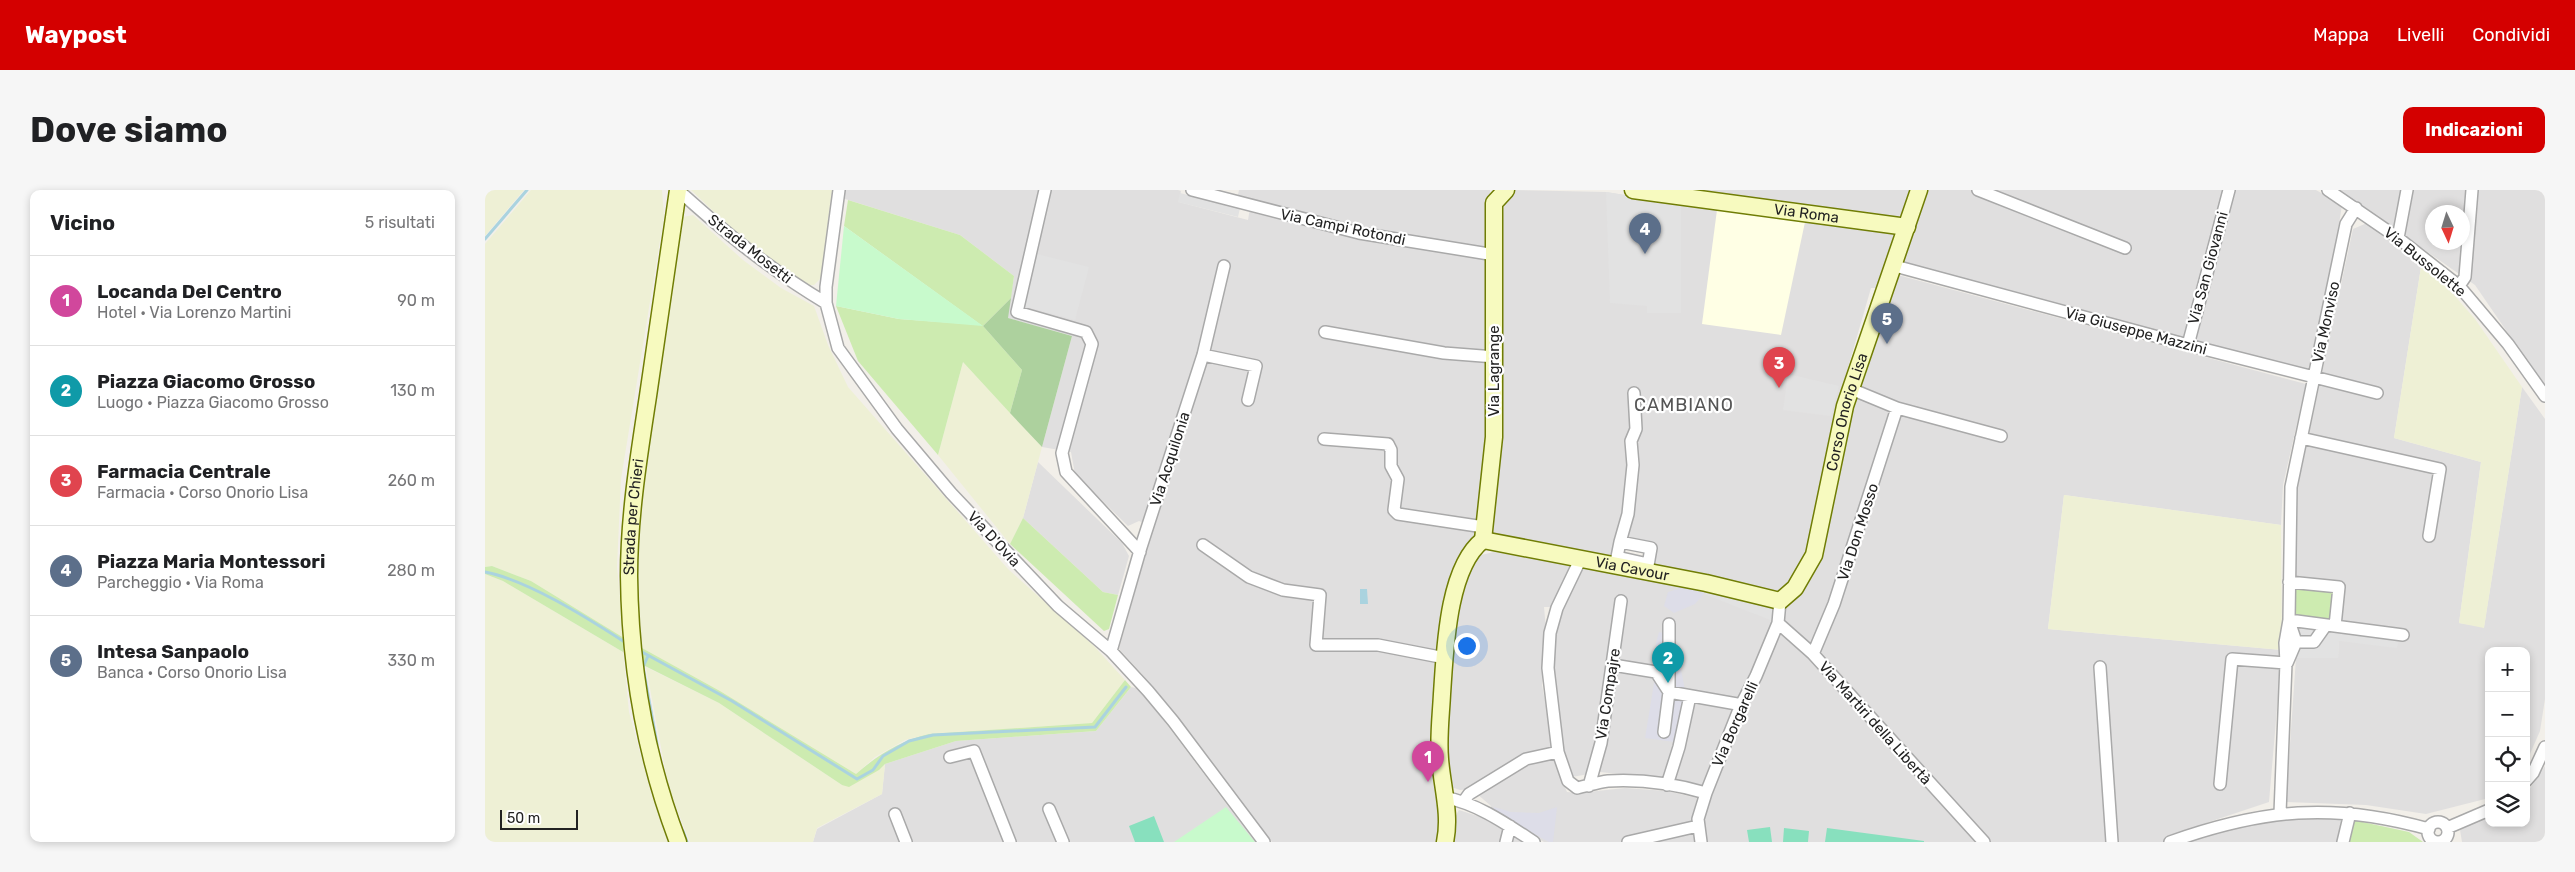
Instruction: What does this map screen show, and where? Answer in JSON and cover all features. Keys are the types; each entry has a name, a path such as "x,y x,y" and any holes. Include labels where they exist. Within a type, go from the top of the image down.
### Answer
{"street":[{"name":"Strada Mosetti","path":"678,190 783,278 826,303"},
{"name":"Strada per Chieri","path":"677,842 660,791 638,694 631,634 629,575 633,495 678,190"},
{"name":"Via D'Ovia","path":"839,190 826,286 826,303 838,348 897,429 951,493 1058,606 1111,651 1173,720 1264,842"},
{"path":"1045,190 1017,312 1086,332 1092,344 1062,453 1066,472 1140,552"},
{"name":"Via Campi Rotondi","path":"1192,190 1359,232 1495,255"},
{"path":"1494,196 1506,190"},
{"name":"Via Roma","path":"1633,190 1707,195 1907,227"},
{"name":"Corso Onorio Lisa","path":"1781,601 1795,588 1814,555 1837,437 1851,389 1895,266 1919,190"},
{"path":"1978,190 2125,248"},
{"name":"Via San Giovanni","path":"2188,345 2229,190"},
{"name":"Via Bussolette","path":"2328,190 2398,238 2459,286 2508,344 2545,396"},
{"path":"2398,238 2407,190"},
{"path":"2459,286 2465,277 2471,190"},
{"name":"Via Lagrange","path":"1484,533 1494,436 1494,196"},
{"name":"Via Monviso","path":"2289,620 2291,487 2346,224 2356,208"},
{"name":"Via Acquilonia","path":"1111,651 1140,552 1203,355 1224,266"},
{"name":"Via Giuseppe Mazzini","path":"1895,266 2188,345 2377,393"},
{"path":"1325,332 1444,353 1495,358"},
{"path":"1203,355 1256,366 1248,400"},
{"path":"1851,389 1897,408 2001,436"},
{"path":"1616,561 1628,514 1632,475 1631,441 1636,429 1634,394"},
{"name":"Via Don Mosso","path":"1813,654 1840,587 1897,408"},
{"path":"2301,438 2440,469 2429,536"},
{"path":"1324,439 1388,444 1391,450 1391,466 1398,479 1394,510 1398,514 1484,533 1471,555 1454,596 1447,626 1439,757 1447,825 1445,842"},
{"name":"Via Cavour","path":"1484,533 1520,548 1581,558 1616,561 1781,601"},
{"path":"1620,542 1651,548 1648,568"},
{"path":"1203,545 1249,577 1283,590 1320,595 1316,645 1379,645 1445,658"},
{"path":"1581,558 1557,608 1550,633 1548,668 1558,752 1568,781 1577,788 1606,781 1667,785 1706,793"},
{"path":"2289,582 2339,587 2330,625 2314,642 2296,642"},
{"name":"Via Compajre","path":"1589,786 1601,743 1621,601"},
{"path":"1778,623 1781,601"},
{"path":"2289,620 2403,635"},
{"path":"2286,663 2296,642 2289,620"},
{"path":"2280,813 2286,663 2285,643 2289,620"},
{"name":"Via Martiri della Libertà","path":"1778,623 1813,654 1984,842"},
{"name":"Via Borgarelli","path":"1698,826 1706,793 1740,707 1756,676 1778,623"},
{"path":"1663,732 1669,692 1669,624"},
{"path":"2220,784 2232,659 2286,663"},
{"path":"1613,665 1656,672 1669,692 1737,704 1740,707"},
{"path":"2100,667 2112,842"},
{"path":"1667,785 1690,696"},
{"path":"2530,776 2545,747"},
{"path":"950,757 974,751 1010,842"},
{"path":"1464,801 1469,794 1526,759 1558,752"},
{"path":"1444,797 1464,801 1510,826 1534,842"},
{"path":"1049,808 1063,842"},
{"path":"2170,842 2237,820 2280,813 2350,813 2396,820 2429,829 2436,822 2443,824 2445,837 2485,812"},
{"path":"2343,842 2350,813"},
{"path":"895,814 906,842"},
{"path":"1506,842 1510,826"},
{"path":"1627,842 1698,826 1701,842"}],"shaded area":[{"path":"485,190 524,190 485,236"},
{"path":"531,190 662,190 664,216 621,479 617,567 624,638 531,581 492,566 485,567 485,244"},
{"path":"691,190 832,190 821,278 814,285 806,285 757,253"},
{"path":"843,190 1178,190 1181,191 1179,202 1248,220 1250,208 1490,259 1489,404 1475,539 1459,564 1440,842 1272,842 1142,674 1119,649 1153,527 1139,521 1128,526 1075,474 1071,452 1042,447 1072,336 1007,318 1014,276 960,235 842,198"},
{"path":"1239,190 1490,190 1489,252 1383,234 1237,199"},
{"path":"1511,190 1606,192 1717,210 1897,233 1877,288 1871,288 1834,416 1824,468 1824,489 1816,541 1784,596 1647,565 1649,550 1617,543 1613,562 1485,537 1504,201"},
{"path":"1666,190 1913,190 1906,211 1895,219"},
{"path":"1925,190 2223,190 2184,343 1900,266"},
{"path":"2233,190 2316,190 2342,205 2332,269 2308,373 2193,345 2202,303 2206,303"},
{"path":"2334,190 2404,190 2397,226 2391,229"},
{"path":"2410,190 2545,190 2545,387 2475,285 2403,235"},
{"path":"1606,192 1681,204 1681,313 1647,313 1647,306 1610,303"},
{"path":"1180,193 1240,208 1238,217 1178,202"},
{"path":"1717,210 1805,222 1781,335 1702,324"},
{"path":"693,215 743,260 781,288 814,306 828,345 848,387 1008,569 1093,645 1125,680 1092,723 929,734 905,740 875,757 856,774 720,691 642,648 638,590 639,496 669,284 683,217"},
{"path":"2367,223 2421,267 2394,438 2481,462 2459,623 2484,627 2522,387 2545,419 2545,699 2540,731 2530,754 2530,647 2485,647 2485,799 2426,814 2366,805 2286,802 2296,658 2338,658 2339,619 2292,613 2296,494 2353,229"},
{"path":"1037,254 1089,267 1075,320 1023,306"},
{"path":"2421,267 2446,286 2475,319 2522,387 2484,628 2459,623 2481,462 2394,438"},
{"path":"1894,274 2306,384 2283,485 2281,525 2064,495 2048,629 2282,650 2269,802 2209,822 2163,842 1988,842 1784,624 1782,616 1785,605 1801,586 1848,413"},
{"path":"963,362 1042,447 1023,518 1010,544 938,455"},
{"path":"1788,374 1839,386 1831,416 1783,410"},
{"path":"1038,462 1122,543 1129,556 1118,595 1103,592 1023,518"},
{"path":"2064,495 2281,525 2282,650 2048,629"},
{"path":"1494,552 1573,565 1556,607 1544,607 1546,629 1542,685 1554,749 1471,789 1460,790 1451,787 1447,783 1452,629 1469,570 1481,555"},
{"path":"1585,566 1775,602 1774,623 1704,789 1665,779 1600,772 1572,777 1561,750 1554,701 1552,633 1574,579"},
{"path":"485,574 503,581 623,652 629,712 651,793 668,842 485,842"},
{"path":"1680,578 1706,583 1704,594 1695,604 1674,613 1664,606 1668,592 1678,589"},
{"path":"1706,583 1780,601 1778,623 1704,594"},
{"path":"2292,625 2339,630 2339,633 2399,639 2397,648 2339,641 2338,658 2296,658 2297,636"},
{"path":"1779,626 1811,656 1973,834 1974,842 1643,842 1694,832"},
{"path":"1659,632 1674,635 1686,695 1682,743 1645,738 1657,665 1656,643"},
{"path":"646,667 719,703 842,785 879,770 885,764 882,794 817,828 813,842 690,842 669,790"},
{"path":"1131,687 1140,689 1255,842 813,842 817,829 882,794 885,764 956,741 1096,731"},
{"path":"1551,754 1567,792 1578,793 1625,788 1667,791 1697,798 1690,825 1626,842 1544,842 1492,813 1491,806 1476,793 1524,763"},
{"path":"2545,766 2545,842 2462,842 2460,830 2485,817 2485,827 2530,827 2530,788"},
{"path":"1494,807 1511,812 1539,813 1557,807 1553,842 1549,842 1493,812"},
{"path":"1459,810 1502,824 1527,842 1447,842 1451,824"},
{"path":"2337,818 2353,820 2348,842 2189,842 2229,826 2267,820"}],"green space":[{"path":"848,200 960,235 1014,276 1011,298 983,326 1022,370 1010,413 963,362 938,455 858,361 836,306 899,319 981,325 844,226"},
{"path":"844,226 983,326 899,319 836,306"},
{"path":"1011,298 1008,318 1072,336 1042,447 1010,413 1022,370 983,326"},
{"path":"1023,518 1103,592 1118,595 1109,629 1104,631 1010,544"},
{"path":"492,566 531,581 624,638 623,652 503,581 485,574 485,567"},
{"path":"2289,582 2339,587 2335,626 2289,620"},
{"path":"642,648 720,691 856,774 890,749 909,740 929,734 1092,723 1125,680 1131,687 1096,731 956,741 885,764 879,770 849,787 842,785 719,703 641,664"},
{"path":"1226,807 1255,842 1174,842"},
{"path":"1154,816 1164,842 1135,842 1129,826"},
{"path":"2353,820 2409,832 2423,842 2348,842"},
{"path":"1770,827 1772,842 1749,842 1747,830"},
{"path":"1784,828 1809,831 1808,842 1783,842"},
{"path":"1827,828 1924,841 1924,842 1825,842"}],"water":[{"path":"1360,589 1367,589 1368,604 1360,604"}],"waterway":[{"path":"485,239 527,190"},
{"path":"485,572 501,576 537,591 623,641"},
{"path":"642,652 732,701 857,779 873,770 883,756 909,741 933,735 1095,727 1126,687"},
{"path":"648,656 643,667 657,744"},
{"path":"683,831 687,842"}],"place":[{"name":"Piazza Maria Montessori","path":"1645,254"},
{"name":"Intesa Sanpaolo","path":"1887,344"},
{"name":"Farmacia Centrale","path":"1779,388"},
{"name":"Piazza Giacomo Grosso","path":"1668,683"},
{"name":"Locanda Del Centro","path":"1428,782"}],"district":[{"name":"CAMBIANO","path":"1684,405"}]}
